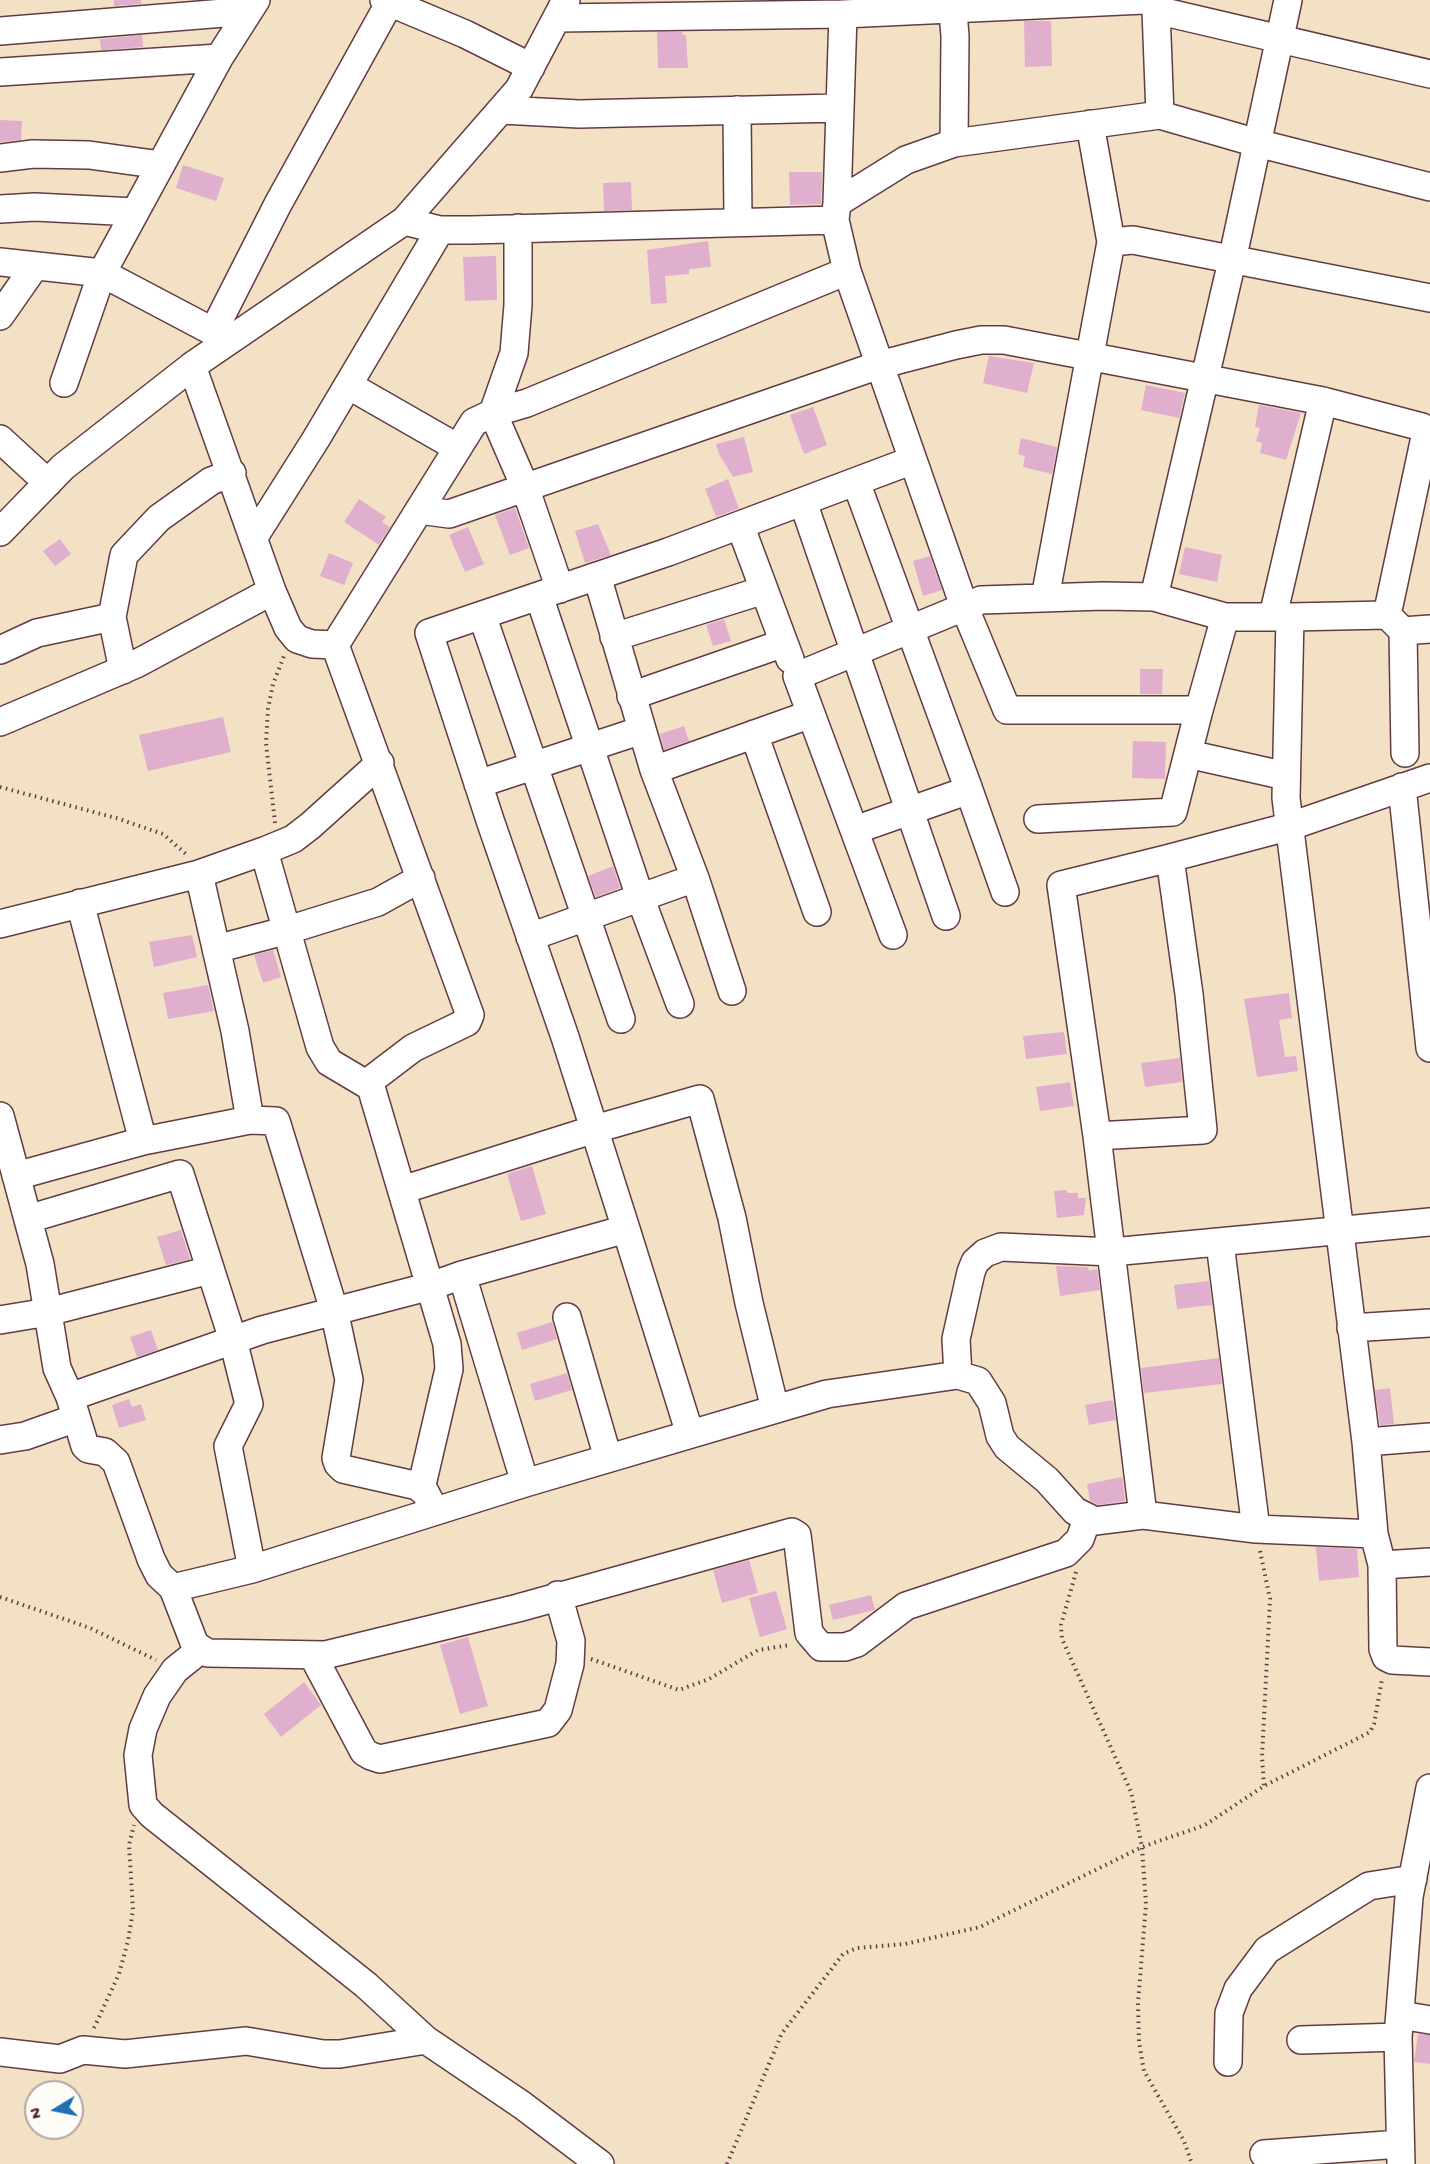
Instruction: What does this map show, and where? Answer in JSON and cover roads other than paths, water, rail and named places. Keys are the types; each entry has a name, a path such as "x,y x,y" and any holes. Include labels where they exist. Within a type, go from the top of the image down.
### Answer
{"street":[{"path":"1154,597 1232,261 1288,0"},
{"path":"221,336 278,204 388,1 465,34 531,67"},
{"path":"1153,3 1160,115"},
{"path":"0,532 63,467 192,366 221,336 404,221 519,89 562,9 843,14 952,5 1153,3 1430,74"},
{"path":"0,31 253,5"},
{"path":"64,383 102,273 219,58 253,5"},
{"path":"952,5 954,143"},
{"path":"843,14 836,212 847,271 964,606 1007,710 1199,710"},
{"path":"0,72 219,58"},
{"path":"502,110 579,114 838,108"},
{"path":"737,110 738,222"},
{"path":"404,221 440,230 738,222 836,212 906,160 954,143 1160,115 1257,143 1430,187"},
{"path":"1045,597 1111,242 1090,124"},
{"path":"0,158 33,154 89,155 161,165"},
{"path":"0,209 35,207 135,212"},
{"path":"518,228 518,305 514,353 493,413 525,487 589,747 640,897 680,1004"},
{"path":"254,537 440,230"},
{"path":"1111,242 1133,240 1428,298"},
{"path":"0,262 102,273 221,336"},
{"path":"0,316 35,266"},
{"path":"335,645 474,423 493,413 527,403 847,271"},
{"path":"419,510 449,514 879,365 981,340 1004,340 1090,355 1203,380 1323,401 1413,423 1422,427 1424,432 1395,623 1405,753"},
{"path":"192,366 232,473 272,591 288,628 297,639 312,644 335,645"},
{"path":"348,385 458,448"},
{"path":"1323,401 1282,617 1286,798 1366,1442 1374,1533 1382,1565 1383,1649 1386,1657 1392,1660 1430,1662"},
{"path":"0,439 48,483"},
{"path":"690,1434 595,1129 429,633 741,525 914,460"},
{"path":"123,670 112,617 124,555 159,518 211,481 232,473"},
{"path":"856,482 912,628 1005,892"},
{"path":"803,502 946,916"},
{"path":"741,525 893,935"},
{"path":"597,576 654,770 732,991"},
{"path":"614,637 764,590"},
{"path":"0,722 123,670 272,591"},
{"path":"797,676 981,600 1045,597 1154,597 1225,617 1282,617 1395,623 1430,629"},
{"path":"482,615 621,1019"},
{"path":"0,650 37,633 112,617"},
{"path":"1038,819 1173,812 1225,617"},
{"path":"631,696 784,643"},
{"path":"335,645 380,763 469,1019 413,1048 371,1092"},
{"path":"654,770 811,714"},
{"path":"478,784 642,730"},
{"path":"754,734 817,912"},
{"path":"1188,754 1286,776"},
{"path":"0,924 199,874 293,839 380,763"},
{"path":"1143,1515 1097,1136 1061,885 1291,826 1430,778"},
{"path":"1402,787 1430,1048"},
{"path":"855,830 909,809 969,790"},
{"path":"271,848 288,930 320,1047 329,1062 371,1092 447,1344 449,1369 428,1500"},
{"path":"1097,1136 1203,1130 1189,994 1170,858"},
{"path":"199,874 235,1031 250,1120"},
{"path":"216,949 288,930 378,902 421,878"},
{"path":"530,938 694,878"},
{"path":"81,903 143,1141"},
{"path":"402,1190 595,1129 700,1099 732,1218 749,1304 775,1409"},
{"path":"0,1116 40,1264 57,1368 88,1449 105,1452 116,1462 151,1559 159,1575 173,1588 195,1645 208,1653 325,1655 792,1532 797,1535 809,1633 815,1643 831,1649 851,1645 906,1606 1066,1553 1075,1547 1087,1519"},
{"path":"16,1176 143,1141 250,1120 276,1121 334,1310 349,1380 336,1458 338,1464 343,1469 428,1500"},
{"path":"28,1219 180,1174 233,1340 249,1404 228,1446 252,1569"},
{"path":"958,1375 958,1326 971,1272 975,1262 986,1252 1001,1247 1112,1252 1430,1222"},
{"path":"0,1440 25,1436 73,1408 233,1340 334,1310 431,1286 462,1275 626,1229"},
{"path":"1220,1243 1256,1529"},
{"path":"0,1320 48,1312 210,1270"},
{"path":"462,1275 525,1482"},
{"path":"567,1317 608,1458"},
{"path":"1351,1328 1430,1323"},
{"path":"447,1344 480,1335"},
{"path":"173,1588 252,1569 428,1500 525,1482 827,1394 958,1375 978,1381 986,1391 992,1403 1000,1436 1007,1448 1047,1480 1075,1511 1087,1519 1095,1521 1143,1515 1256,1529 1374,1533"},
{"path":"1366,1442 1430,1437"},
{"path":"1382,1565 1430,1562"},
{"path":"312,1656 364,1752 380,1759 548,1723 558,1710 571,1651 558,1595"},
{"path":"200,1650 175,1670 157,1696 143,1729 138,1755 143,1804 366,1985 426,2040 522,2105 600,2164"},
{"path":"1264,2154 1400,2154 1399,2026 1429,1795"},
{"path":"1228,2062 1229,2013 1238,1989 1267,1950 1369,1886 1417,1892"},
{"path":"1301,2040 1430,2020"},
{"path":"0,2052 60,2059 83,2050 125,2054 246,2041 323,2054 340,2054 426,2040"}]}
